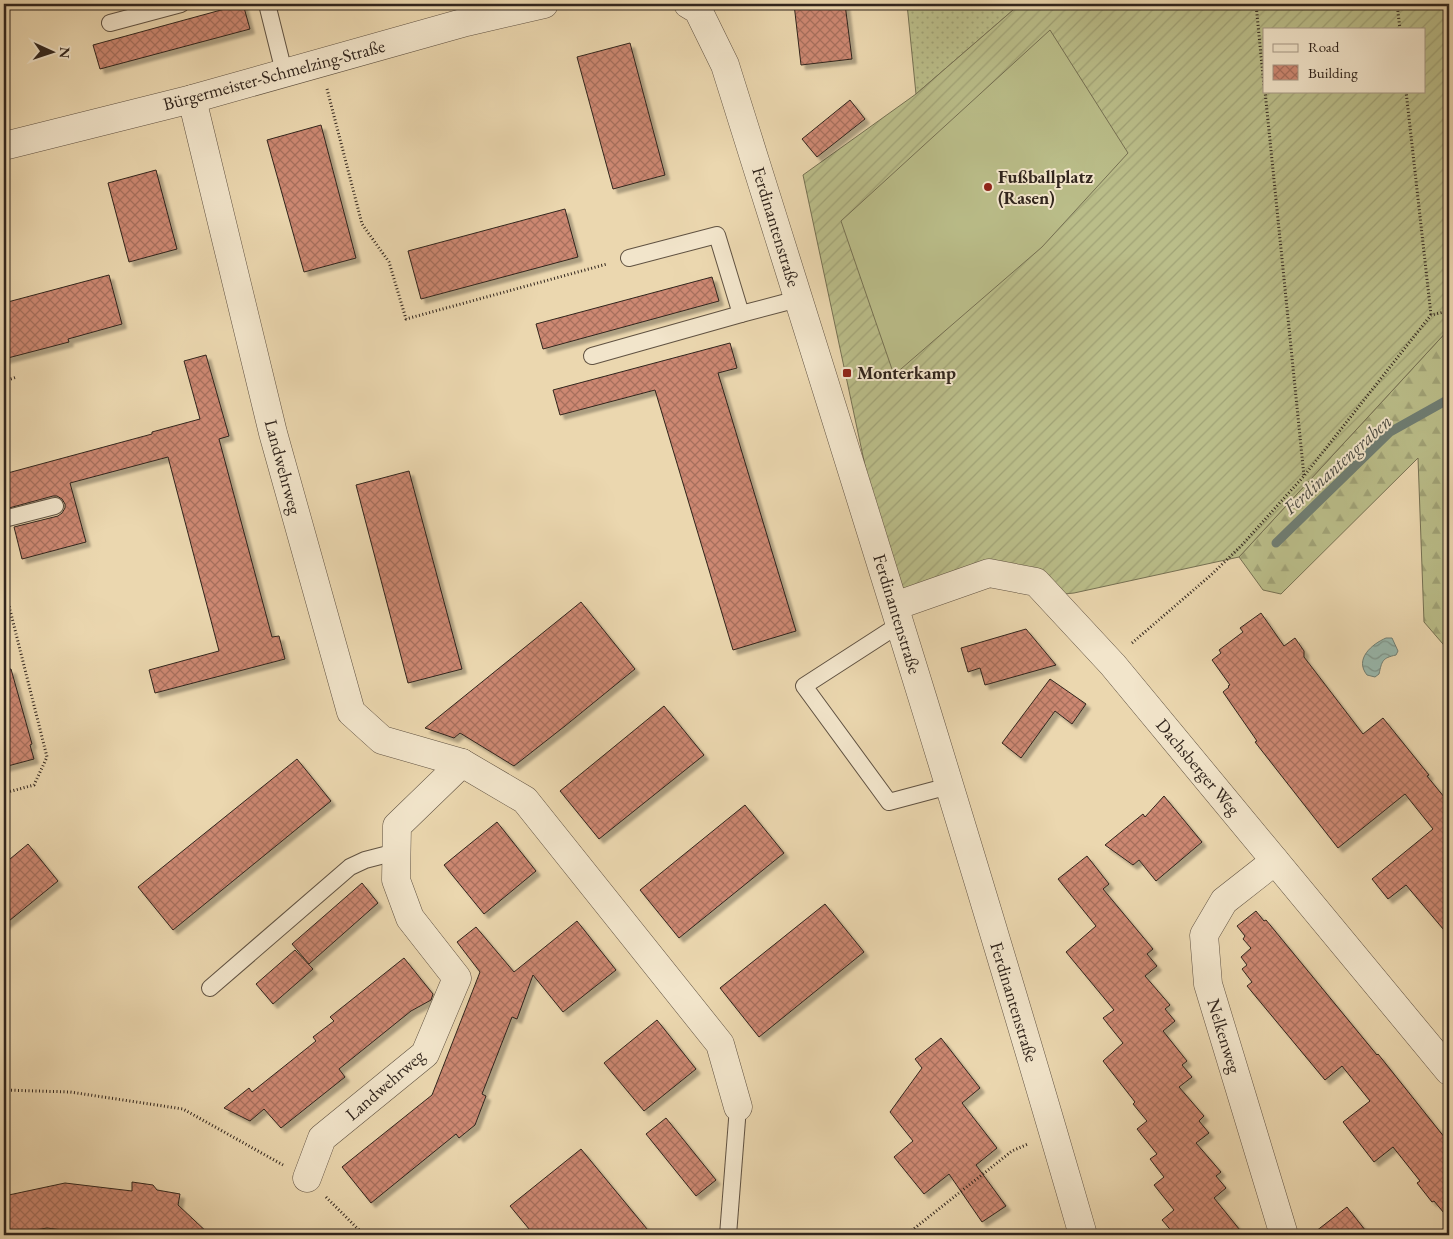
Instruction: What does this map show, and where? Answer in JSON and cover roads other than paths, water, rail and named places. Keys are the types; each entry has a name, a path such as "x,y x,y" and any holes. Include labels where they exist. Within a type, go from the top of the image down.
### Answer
{"street":[{"name":"Bürgermeister-Schmelzing-Straße","path":"4,146 192,99 466,22 544,4"},
{"name":"Ferdinantenstraße","path":"688,4 698,10 725,65 898,615 1083,1235"},
{"name":"Landwehrweg","path":"192,99 273,433 351,712 382,740 462,763 525,800 720,1044 738,1107"},
{"name":"Dachsberger Weg","path":"898,615 989,573 1036,582 1113,665 1449,1071"},
{"name":"Landwehrweg","path":"307,1178 322,1138 426,1054 457,978 410,918 396,880 396,852 397,826 462,763"},
{"name":"Nelkenweg","path":"1275,861 1224,900 1204,935 1208,984 1284,1235"}],"lane":[{"path":"110,23 181,4"},
{"path":"267,4 284,72"},
{"path":"629,258 717,235 741,314"},
{"path":"592,356 798,299"},
{"path":"4,519 55,506"},
{"path":"898,615 804,686 888,802 949,786"},
{"path":"210,988 350,867 365,860 396,852"},
{"path":"728,1235 738,1107"}],"water":[{"path":"1386,638 1392,638 1398,651 1396,655 1388,657 1383,661 1379,674 1375,677 1367,675 1363,663 1366,653 1375,644"}],"waterway":[{"name":"Ferdinantengraben","path":"1276,543 1390,432 1449,399"}],"place":[{"name":"Fußballplatz (Rasen)","path":"988,187"},
{"name":"Monterkamp","path":"847,373"}]}
